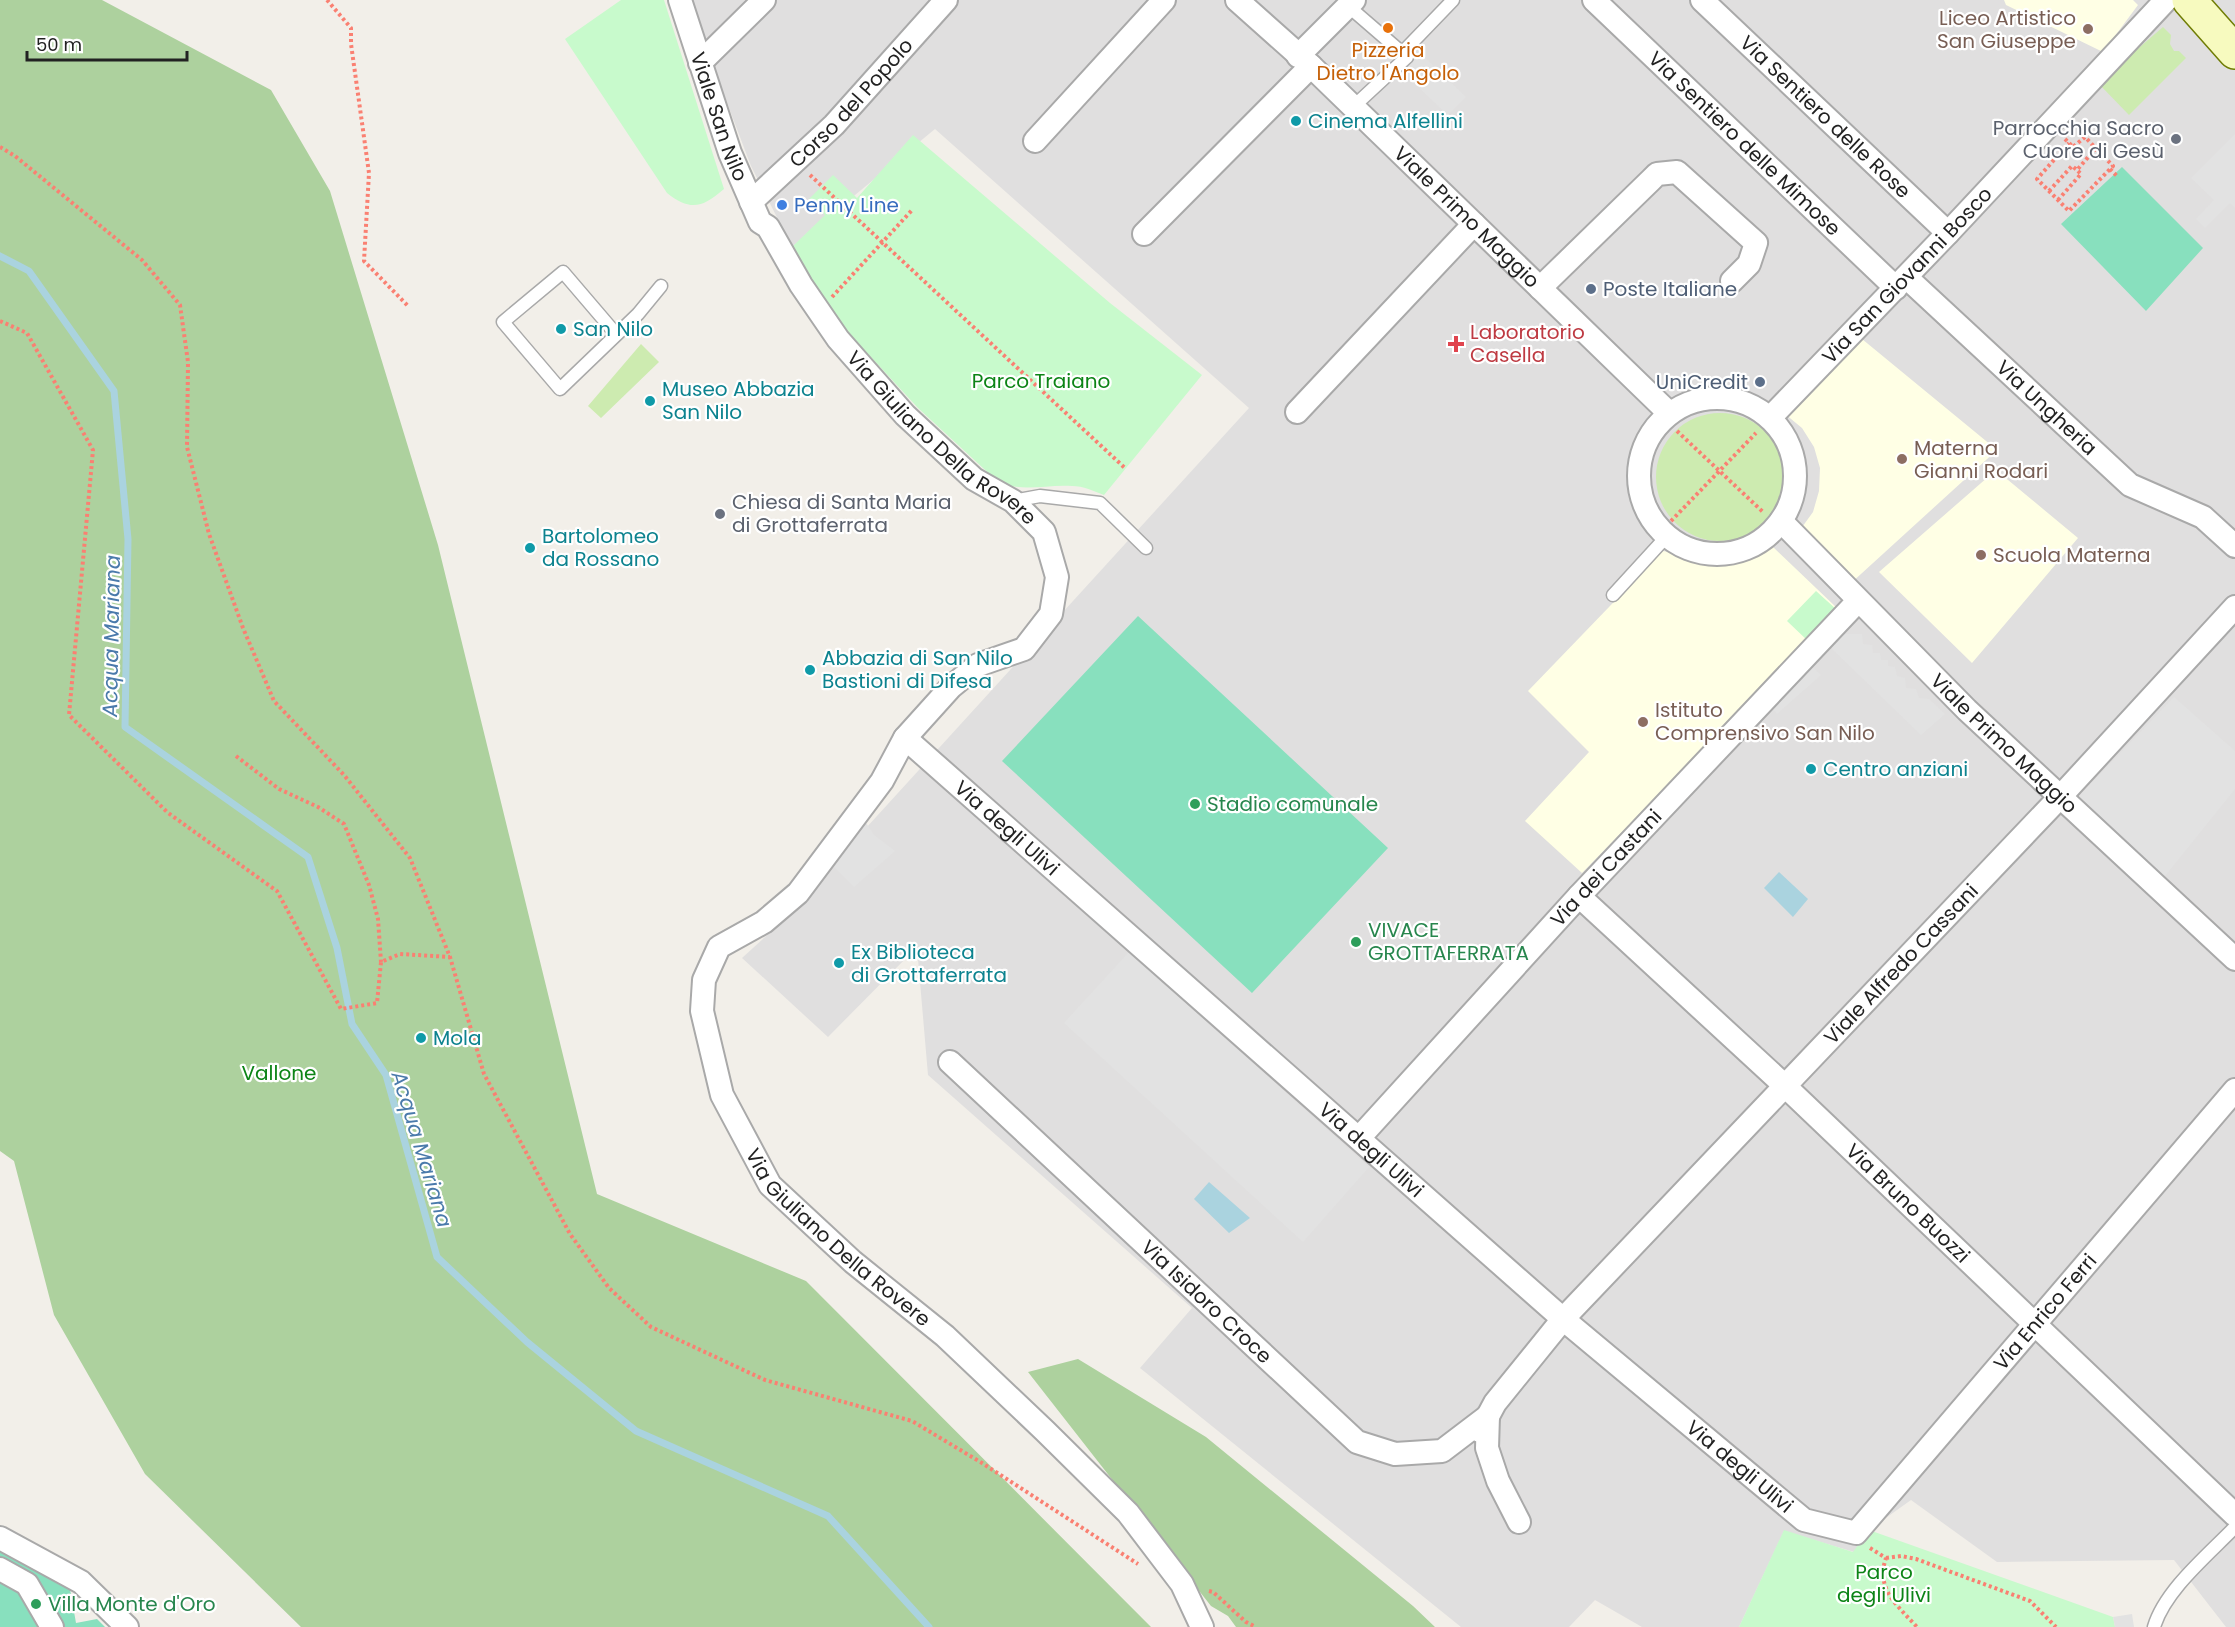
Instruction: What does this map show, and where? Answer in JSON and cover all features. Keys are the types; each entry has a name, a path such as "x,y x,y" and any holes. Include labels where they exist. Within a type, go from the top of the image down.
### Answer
{"main road":[{"path":"2189,0 2235,52"}],"street":[{"name":"Viale San Nilo","path":"680,0 730,153 760,222 768,227"},
{"path":"700,63 764,0"},
{"name":"Corso del Popolo","path":"751,202 834,125 946,0"},
{"path":"1035,141 1164,0"},
{"name":"Via Sentiero delle Mimose","path":"1594,0 1901,283"},
{"name":"Via Sentiero delle Rose","path":"1702,0 1948,233"},
{"name":"Via San Giovanni Bosco","path":"1770,418 1901,283 2166,0"},
{"name":"Viale Primo Maggio","path":"1248,3 1540,288 1666,415"},
{"path":"1144,234 1305,61 1351,3"},
{"path":"1540,288 1658,174 1677,172 1756,243 1749,264 1732,281"},
{"path":"1297,412 1474,224"},
{"name":"Via Giuliano Della Rovere","path":"768,227 801,285 838,339 905,415 974,479 1013,501 1044,532 1057,577 1051,614 1024,649 978,665 951,687 905,738 882,781 798,893 764,922 719,947 704,980 702,1011 722,1095 770,1185 853,1262 945,1336 1128,1513 1182,1584 1202,1627"},
{"name":"Via Ungheria","path":"1901,283 2130,485 2203,517 2235,546"},
{"path":"1721,397 1747,403 1770,418 1785,435 1794,456 1796,479 1792,501 1779,524 1769,535 1753,546 1736,552 1718,554 1700,552 1682,546 1664,534 1645,508 1639,490 1638,470 1642,451 1650,433 1666,415 1694,400 1721,397"},
{"name":"Viale Primo Maggio","path":"1779,524 1967,710 2235,959"},
{"name":"Via dei Castani","path":"1359,1138 1579,896 1858,601"},
{"name":"Viale Alfredo Cassani","path":"1484,1424 1495,1403 1563,1319 2060,797 2235,607"},
{"name":"Via degli Ulivi","path":"905,738 1563,1319 1804,1520 1856,1533"},
{"name":"Via Bruno Buozzi","path":"1579,896 1784,1085 2235,1515"},
{"name":"Via Isidoro Croce","path":"950,1062 1357,1442 1395,1454 1442,1451 1484,1424"},
{"name":"Via Enrico Ferri","path":"1856,1533 2235,1090"},
{"path":"1484,1424 1487,1448 1498,1481 1520,1522"},
{"path":"0,1538 81,1582 127,1627"},
{"path":"0,1569 27,1584 52,1627"}],"lane":[{"path":"1402,53 1453,0"},
{"path":"1351,3 1407,57 1353,107"},
{"path":"616,334 563,272 503,322 560,389 638,314 661,286"},
{"path":"1013,501 1040,496 1100,503 1146,548"},
{"path":"1613,595 1664,534"},
{"path":"2154,1627 2158,1614 2186,1578 2235,1527"}],"path":[{"path":"327,0 351,28 351,44 369,173 364,261 408,306"},
{"path":"2049,124 2069,143 2073,147 2085,137 2113,166 2069,211 2037,179 2069,143"},
{"path":"0,147 15,156 142,260 180,305 188,362 187,447 209,534 243,628 274,701 344,775 410,858 450,957 484,1074 570,1234 609,1288 651,1328 765,1380 912,1421 982,1463 1157,1577 1213,1592 1246,1622 1256,1627"},
{"path":"2077,170 2096,148"},
{"path":"796,161 1126,469"},
{"path":"2049,191 2072,166 2077,170 2081,174 2058,200"},
{"path":"2110,169 2117,176"},
{"path":"830,300 913,209"},
{"path":"0,321 27,333 93,450 69,715 166,812 276,891 341,1009 377,1002 381,962 378,919 369,885 344,824 318,807 279,789 237,756"},
{"path":"1666,415 1721,471 1779,524"},
{"path":"1664,534 1770,418"},
{"path":"381,962 400,954 450,957"},
{"path":"1856,1533 1861,1541 1886,1558 1901,1556 1916,1558 2030,1601 2056,1627"},
{"path":"1886,1558 1882,1570 1883,1585 1917,1627"}],"shaded area":[{"path":"688,0 2235,0 2235,1627 2226,1627 2174,1560 1997,1562 1911,1500 1869,1530 1854,1552 1784,1531 1739,1627 1642,1627 1595,1600 1569,1627 1461,1627 1140,1368 1192,1308 928,1075 917,947 828,1037 742,958 796,909 794,907 1249,408 935,129 792,247 751,166"},
{"name":"Liceo Artistico San Giuseppe","path":"2004,0 2133,0 2138,5 2103,52 2006,5"},
{"path":"1419,52 1466,97 1448,115 1401,71"},
{"path":"2235,134 2235,208 2230,203 2205,228 2196,219 2214,200 2191,178"},
{"name":"Materna Gianni Rodari","path":"1862,339 1997,450 1850,584 1800,530 1813,512 1819,491 1820,468 1814,447 1802,428 1785,414"},
{"name":"Scuola Materna","path":"1996,470 2078,538 1972,663 1879,572"},
{"name":"Istituto Comprensivo San Nilo","path":"1772,546 1838,609 1582,873 1525,821 1589,752 1528,691 1663,551 1715,561 1745,558"},
{"path":"1837,634 1862,634 1863,644 1872,645 1873,653 1880,653 1881,660 1888,660 1888,666 1895,667 1897,676 1905,678 1906,688 1916,689 1919,698 1929,699 1945,714 1921,735 1827,644"},
{"path":"1810,665 1821,675 1777,714 1768,703"},
{"path":"2174,697 2235,751 2235,789 2161,881 2078,797"},
{"path":"863,818 874,835 895,851 854,887 833,866"},
{"path":"1129,952 1369,1167 1303,1242 1064,1023"},
{"path":"2132,1614 2134,1627 2115,1627 2113,1617"}],"green space":[{"name":"Vallone","path":"0,0 102,0 271,90 330,191 438,545 597,1194 806,1281 1151,1627 301,1627 145,1474 54,1315 14,1161 0,1151"},
{"path":"621,0 664,0 724,189 703,203 690,205 667,193 565,39"},
{"path":"2163,27 2171,35 2170,44 2174,51 2179,51 2186,58 2129,115 2098,83"},
{"name":"Parco Traiano","path":"913,135 1110,303 1202,375 1104,495 1076,486 1023,488 996,480 918,408 845,329 795,258 798,255 792,247 825,215 809,199 833,175 857,198"},
{"path":"2122,167 2203,248 2146,311 2061,224"},
{"path":"641,344 659,362 601,418 588,406"},
{"path":"1720,413 1744,418 1765,432 1779,453 1784,477 1779,501 1765,522 1744,536 1720,541 1696,536 1675,522 1661,501 1656,477 1661,453 1675,432 1696,418"},
{"path":"1816,591 1837,610 1808,641 1787,621"},
{"name":"Stadio comunale","path":"1138,616 1388,848 1252,993 1002,761"},
{"path":"1078,1359 1206,1437 1413,1606 1435,1627 1236,1627 1228,1616 1211,1606 1028,1372"},
{"name":"Parco degli Ulivi","path":"1784,1530 1853,1552 1869,1530 2113,1617 2115,1627 1739,1627"},
{"name":"Villa Monte d'Oro","path":"0,1552 70,1589 76,1623 97,1619 105,1627 0,1627"}],"water":[{"path":"1779,872 1808,899 1793,917 1764,888"},
{"path":"1209,1182 1250,1218 1229,1233 1194,1199"}],"waterway":[{"name":"Acqua Mariana","path":"0,256 29,271 114,391 128,539 125,727 308,857 337,948 352,1024 386,1075 437,1257 527,1342 636,1431 828,1516 929,1627"}],"place":[{"name":"Pizzeria Dietro l'Angolo","path":"1388,28"},
{"name":"Liceo Artistico San Giuseppe","path":"2088,29"},
{"name":"Cinema Alfellini","path":"1296,121"},
{"name":"Parrocchia Sacro Cuore di Gesù","path":"2176,139"},
{"name":"Penny Line","path":"782,205"},
{"name":"Poste Italiane","path":"1591,289"},
{"name":"San Nilo","path":"561,329"},
{"name":"Laboratorio Casella","path":"1456,344"},
{"name":"UniCredit","path":"1760,382"},
{"name":"Museo Abbazia San Nilo","path":"650,401"},
{"name":"Materna Gianni Rodari","path":"1902,459"},
{"name":"Chiesa di Santa Maria di Grottaferrata","path":"720,514"},
{"name":"Bartolomeo da Rossano","path":"530,548"},
{"name":"Scuola Materna","path":"1981,555"},
{"name":"Abbazia di San Nilo Bastioni di Difesa","path":"810,670"},
{"name":"Istituto Comprensivo San Nilo","path":"1643,722"},
{"name":"Centro anziani","path":"1811,769"},
{"name":"Stadio comunale","path":"1195,804"},
{"name":"VIVACE GROTTAFERRATA","path":"1356,942"},
{"name":"Ex Biblioteca di Grottaferrata","path":"839,963"},
{"name":"Mola","path":"421,1038"},
{"name":"Villa Monte d'Oro","path":"36,1604"}]}
